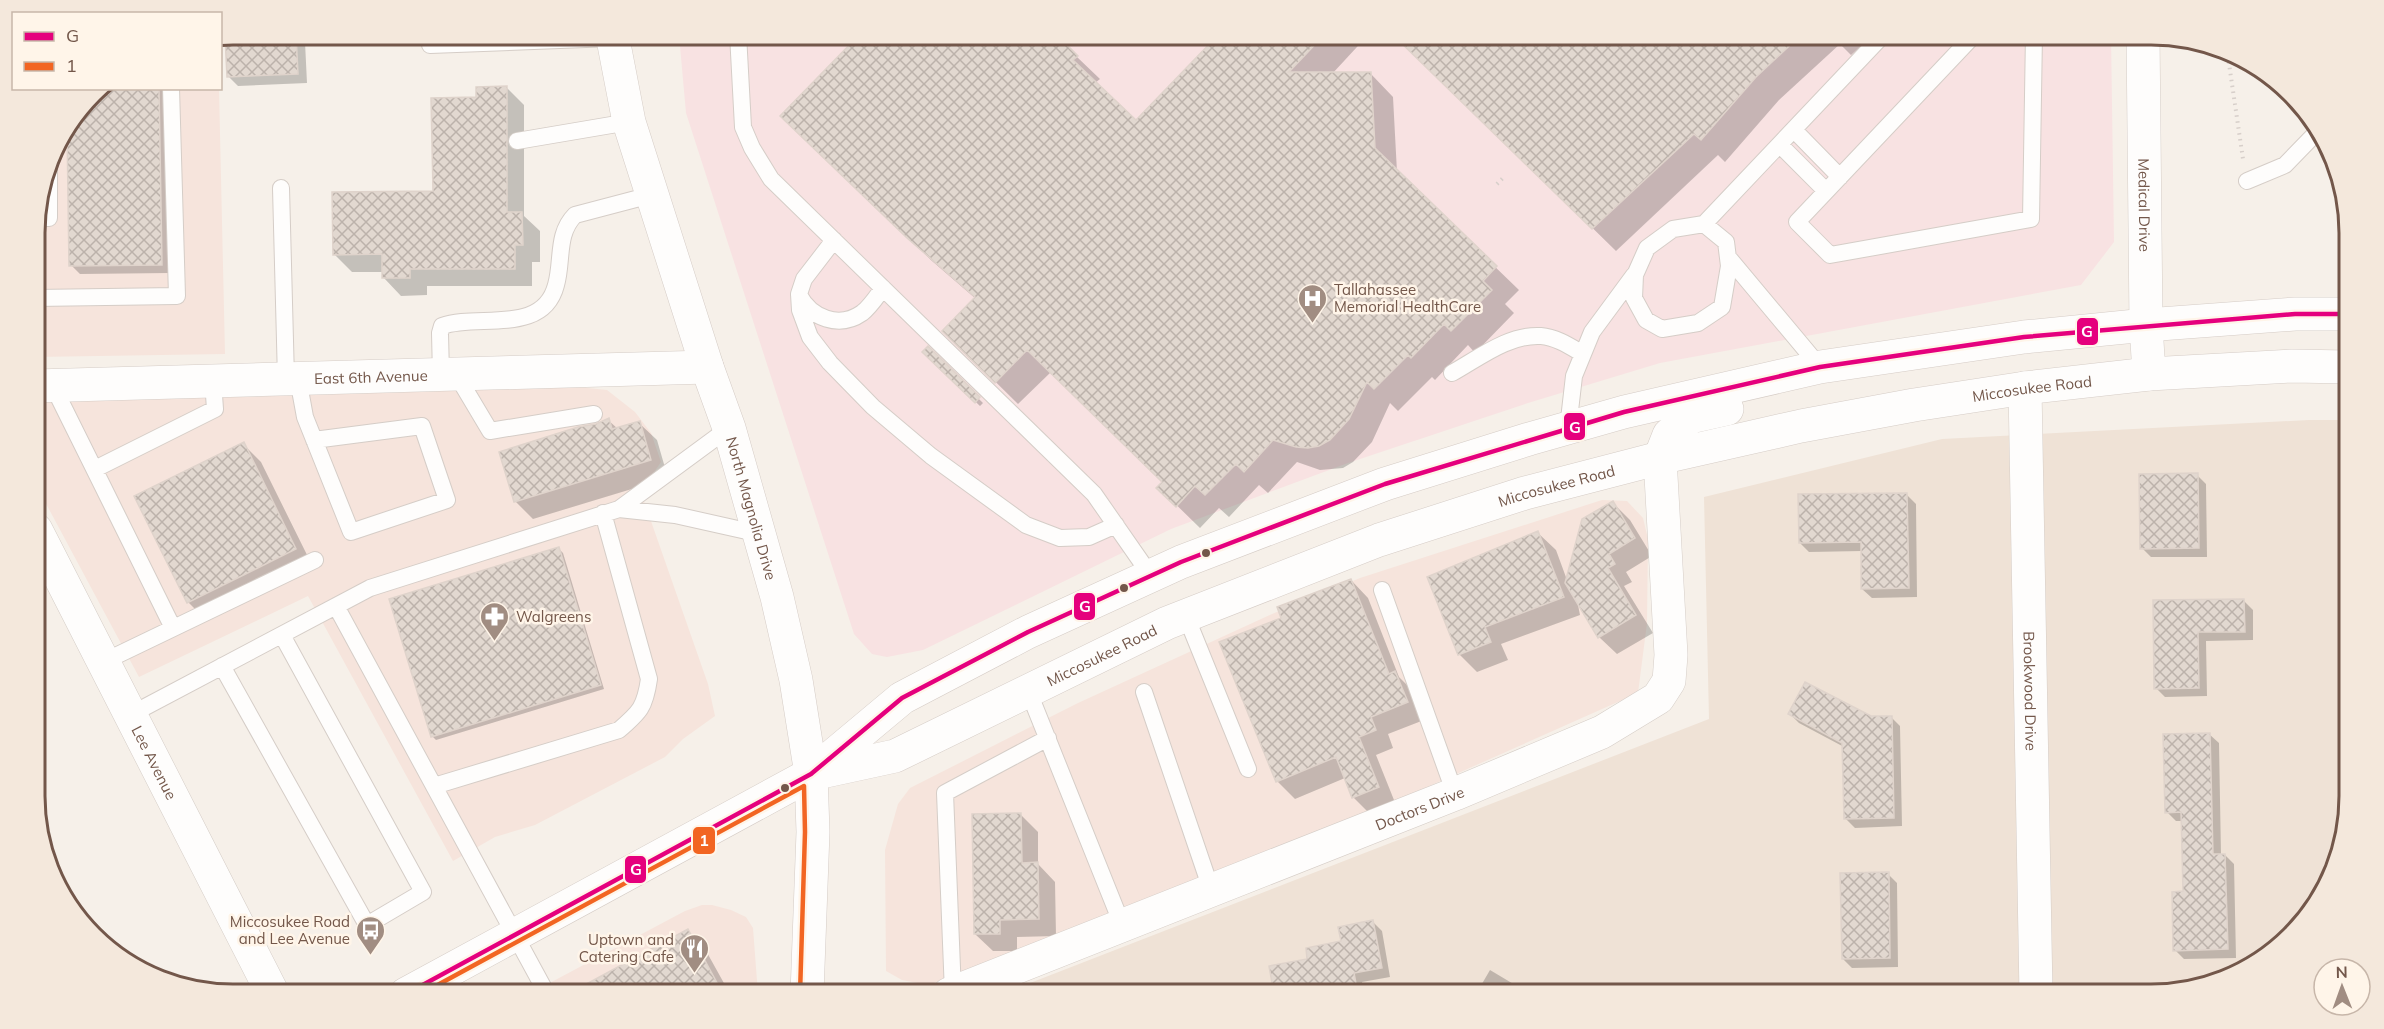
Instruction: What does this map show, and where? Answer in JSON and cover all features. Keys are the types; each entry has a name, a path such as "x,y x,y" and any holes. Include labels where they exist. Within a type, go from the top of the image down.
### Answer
{"street":[{"name":"North Magnolia Drive","path":"614,45 629,122 707,367 729,428 760,534 796,680 811,774 813,832 807,984"},
{"name":"Medical Drive","path":"2144,45 2146,325 2149,375"},
{"name":"Miccosukee Road","path":"425,984 811,774 902,698 1028,632 1181,562 1385,484 1624,412 1820,367 2024,337 2295,314 2339,314"},
{"path":"1660,458 1669,435 1691,417 1849,384 1886,358"},
{"name":"Miccosukee Road","path":"811,774 896,756 1028,690 1186,616 1379,540 1525,493 1660,458 1914,405 2025,388 2149,375 2292,366 2339,367"},
{"name":"East 6th Avenue","path":"45,386 707,367"},
{"name":"Brookwood Drive","path":"2025,388 2036,984"},
{"name":"Doctors Drive","path":"977,984 1455,794 1602,732 1658,698 1669,681 1671,655 1660,458"},
{"name":"Lee Avenue","path":"45,548 268,984"}],"lane":[{"path":"738,45 743,127 752,148 771,179 1094,494 1151,576"},
{"path":"1568,428 1574,376 1592,332 1635,274 1647,248 1673,230 1704,224 1874,45"},
{"path":"1965,45 1797,222 1830,255 2031,219 2034,45"},
{"path":"45,298 177,296 171,90"},
{"path":"517,141 629,122"},
{"path":"1794,130 1840,177"},
{"path":"2247,182 2285,165 2312,137"},
{"path":"1780,145 1826,191"},
{"path":"282,188 292,379 304,417 351,532 447,500 422,426 314,440"},
{"path":"594,414 490,431 448,374 440,333 442,326 453,322 510,321 530,315 545,306 556,287 562,236 568,222 575,215 651,195"},
{"path":"45,218 49,218 49,196"},
{"path":"1635,274 1634,298 1646,320 1662,328 1698,323 1722,306 1729,266 1726,242 1704,224"},
{"path":"834,240 804,279 799,294 800,310 810,337 828,360 873,407 940,463 1026,525 1060,538 1089,537 1116,525"},
{"path":"1728,257 1820,367"},
{"path":"799,294 804,304 826,320 850,320 864,312 883,288"},
{"path":"1452,373 1511,340 1540,336 1562,343 1583,354"},
{"path":"95,469 215,409 213,381"},
{"path":"45,388 95,469 173,628"},
{"path":"130,715 370,588 611,511 729,428"},
{"path":"611,511 675,515 760,534"},
{"path":"434,786 619,730 636,716 646,700 649,679 611,511"},
{"path":"103,662 315,560"},
{"path":"1382,590 1455,794"},
{"path":"336,606 542,984"},
{"path":"1186,616 1248,769"},
{"path":"222,666 367,925 423,892 282,635"},
{"path":"1028,690 1124,927"},
{"path":"1144,692 1212,892"},
{"path":"951,984 945,793 1048,738"}],"path":[{"path":"2229,62 2247,182"},
{"path":"1497,184 1504,177"}],"shaded area":[{"name":"Tallahassee Memorial HealthCare","path":"680,45 2111,45 2114,242 2081,285 1660,363 1528,403 1348,463 1171,529 923,650 887,657 872,654 854,634 686,113"},
{"path":"112,90 219,90 225,354 45,357 45,221 51,184 70,139 84,118"},
{"path":"578,387 607,390 635,412 651,433 661,462 650,478 638,484 708,684 715,716 683,739 665,757 535,825 495,837 453,861 308,596 139,677 45,502 45,397 241,397"},
{"path":"2339,420 2339,796 2337,821 2333,845 2314,890 2284,929 2256,952 2212,974 2163,984 1028,984 1709,719 1704,497 1942,439"},
{"path":"1602,500 1627,501 1643,518 1648,539 1647,623 1638,693 1353,820 1164,897 931,984 902,980 886,971 885,850 898,804 910,788 1078,703 1272,614 1360,578"},
{"path":"702,905 712,905 746,917 753,928 757,984 548,984 685,911"}],"building":[{"path":"225,45 297,45 298,74 227,77"},
{"path":"849,45 1067,45 1078,56 1073,60 1136,120 1208,45 1315,45 1289,72 1371,72 1375,148 1497,266 1483,281 1492,290 1451,331 1444,324 1411,358 1408,355 1374,389 1367,382 1349,419 1330,440 1319,446 1308,448 1273,440 1244,472 1236,464 1205,495 1195,486 1176,507 1156,488 1162,482 1027,350 995,383 942,331 975,297 907,238 780,116"},
{"path":"1403,45 1790,45 1756,77 1701,140 1694,134 1592,229"},
{"path":"507,86 507,212 522,212 523,245 515,245 515,269 410,269 410,278 382,278 382,254 333,255 332,192 433,191 431,98 476,97 476,87"},
{"path":"112,90 159,90 162,265 69,266 67,144 84,118"},
{"path":"928,346 980,397 975,403 922,352"},
{"path":"609,418 612,429 640,421 651,460 514,502 499,452 578,427 596,424"},
{"path":"244,442 296,549 187,603 134,496"},
{"path":"2198,473 2199,548 2140,549 2139,474"},
{"path":"1907,493 1909,588 1861,589 1861,542 1799,543 1798,494"},
{"path":"1613,501 1635,538 1609,554 1615,564 1608,568 1636,615 1598,638 1565,583 1582,519"},
{"path":"1538,531 1564,597 1485,627 1491,642 1458,655 1427,577"},
{"name":"Walgreens","path":"559,547 601,685 431,737 389,599"},
{"path":"1351,579 1389,674 1395,671 1408,702 1371,717 1376,730 1359,737 1379,787 1352,798 1336,757 1276,782 1219,642 1281,618 1277,607"},
{"path":"2244,599 2245,632 2198,632 2199,688 2154,689 2153,600"},
{"path":"1805,682 1871,716 1892,716 1894,818 1844,819 1842,743 1788,714"},
{"path":"2210,733 2213,854 2225,854 2228,949 2173,951 2172,892 2183,891 2181,812 2165,813 2163,734"},
{"path":"1021,813 1022,863 1038,862 1039,919 1000,920 1000,934 974,934 972,814"},
{"path":"1889,872 1890,958 1842,959 1840,873"},
{"path":"1373,920 1382,968 1354,973 1356,984 1272,984 1269,966 1307,959 1306,948 1341,941 1338,927"},
{"path":"688,929 718,984 586,984"}],"transit line":[{"name":"G","path":"424,984 811,774 902,698 1028,632 1181,562 1385,484 1624,412 1820,367 2024,337 2295,314 2339,314"},
{"name":"1","path":"439,984 804,786 805,832 800,984"}],"place":[{"name":"Tallahassee Memorial HealthCare","path":"1313,324"},
{"name":"Walgreens","path":"495,642"},
{"name":"Miccosukee Road and Lee Avenue","path":"371,956"},
{"name":"Uptown and Catering Cafe","path":"695,974"}]}
